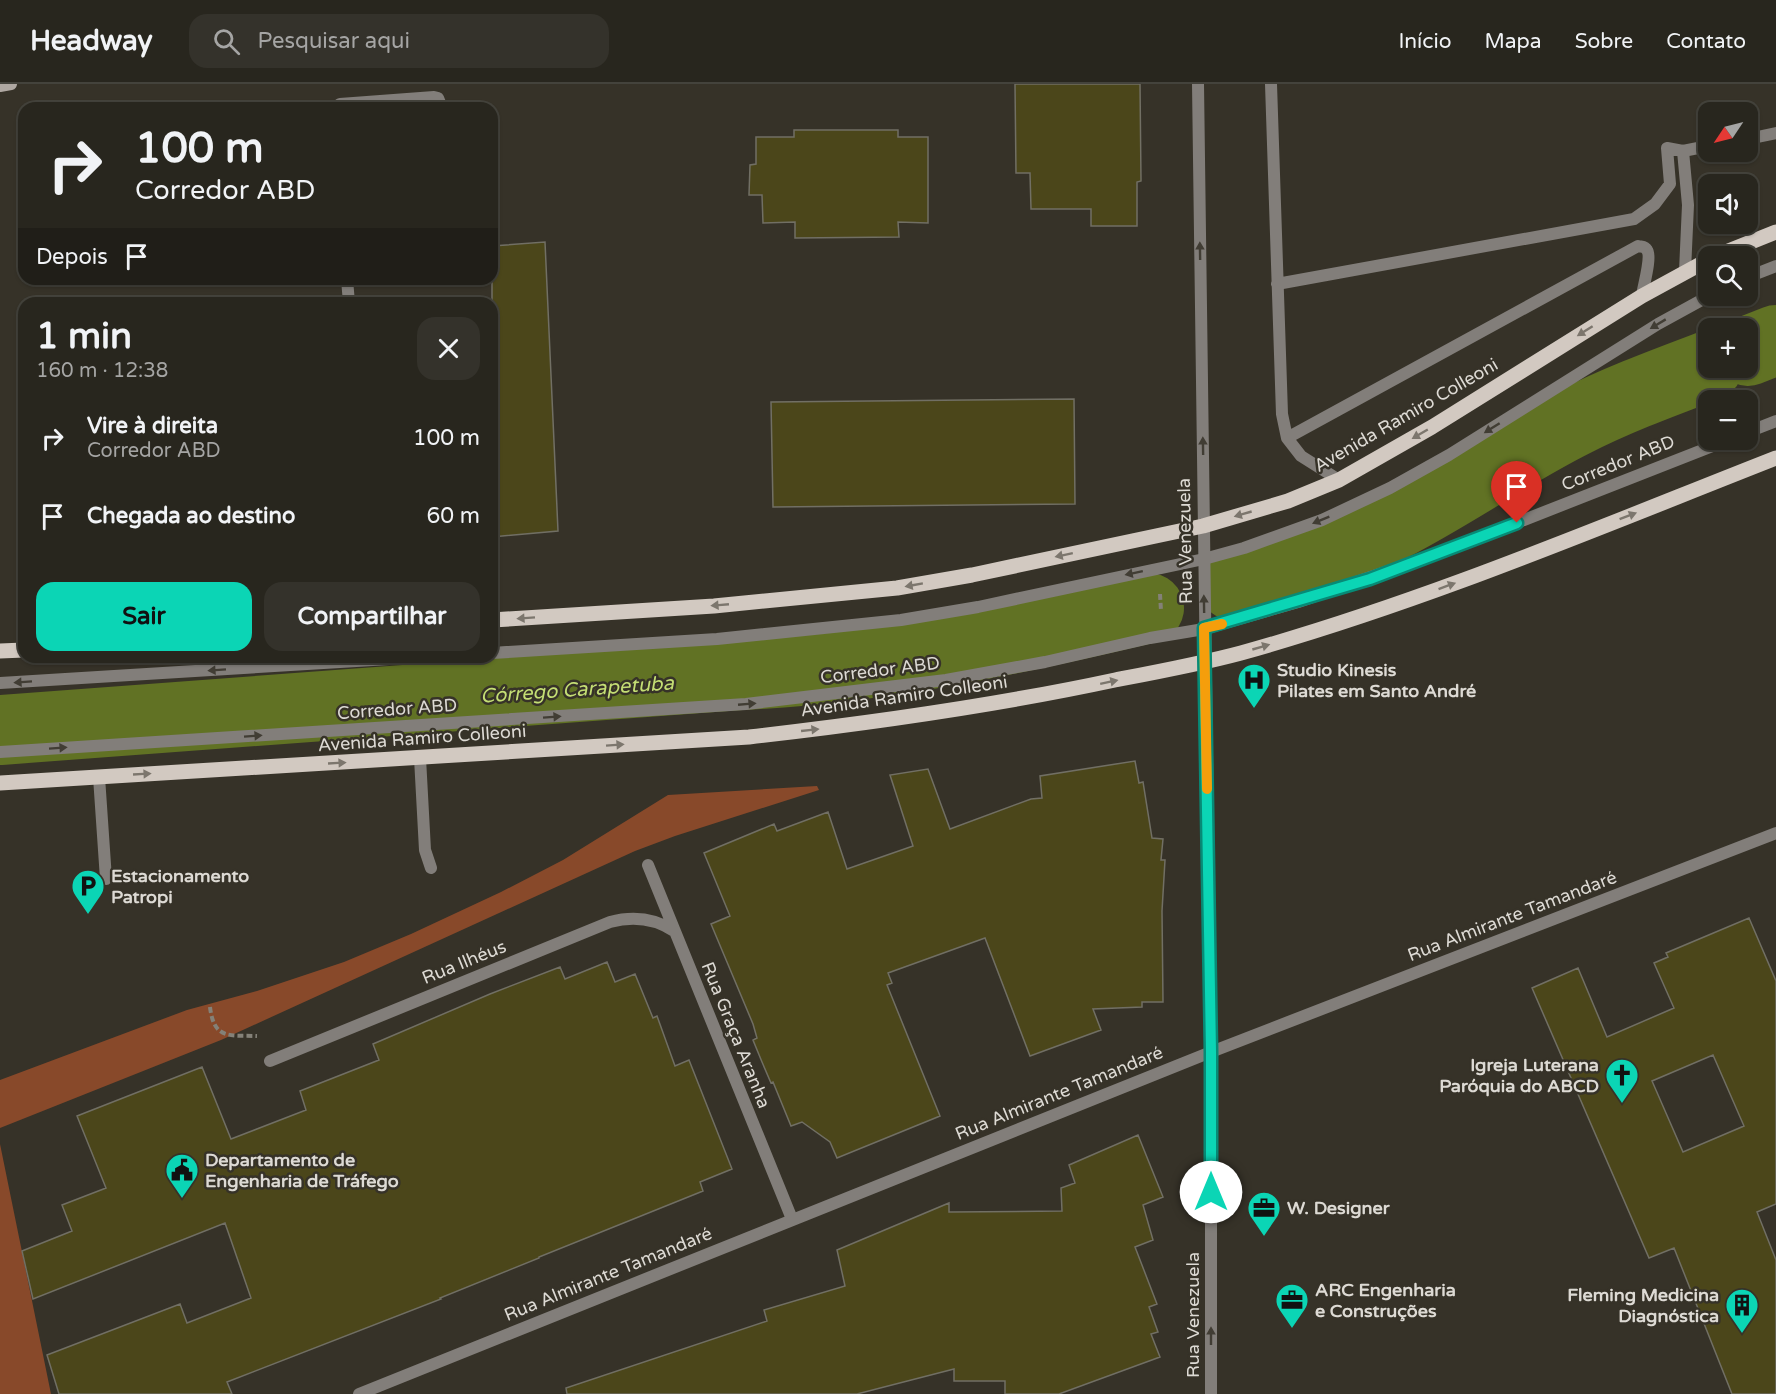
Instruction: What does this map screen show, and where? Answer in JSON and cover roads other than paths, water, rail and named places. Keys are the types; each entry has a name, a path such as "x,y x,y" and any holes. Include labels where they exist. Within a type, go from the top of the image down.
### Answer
{"main road":[{"path":"0,86 11,84"},
{"path":"1741,246 1776,232"},
{"name":"Avenida Ramiro Colleoni","path":"498,620 714,606 897,588 972,575 1203,526 1288,501 1339,480 1432,427 1642,296 1698,265"},
{"name":"Avenida Ramiro Colleoni","path":"0,783 749,736 851,726 1040,696 1205,662 1307,633 1444,588 1776,458"},
{"path":"0,651 18,650"}],"street":[{"name":"Rua Venezuela","path":"1198,84 1211,1052 1211,1394"},
{"path":"1271,84 1282,414 1287,438 1301,456 1339,480"},
{"path":"367,102 434,97 438,98 439,102"},
{"path":"1758,137 1776,133"},
{"path":"1277,285 1634,219 1655,204 1670,184 1667,148 1683,151 1698,148"},
{"path":"1683,151 1688,205 1685,271"},
{"path":"1287,438 1638,246 1648,250 1649,257 1642,296"},
{"path":"1758,273 1776,266"},
{"path":"498,653 717,639 901,620 978,607 1204,559 1244,548 1322,520 1390,488 1449,455 1658,324 1698,302"},
{"path":"1758,428 1776,421"},
{"name":"Corredor ABD","path":"0,752 746,704 946,680 1045,662 1204,628 1298,602 1380,575 1702,450"},
{"path":"0,683 325,663"},
{"path":"420,758 425,850 431,868"},
{"path":"99,777 106,879"},
{"name":"Rua Almirante Tamandaré","path":"359,1394 1211,1052 1776,833"},
{"name":"Rua Graça Aranha","path":"648,865 792,1219"},
{"name":"Rua Ilhéus","path":"270,1061 610,922 636,918 658,922 674,931"}],"waterway":[{"name":"Córrego Carapetuba","path":"1758,347 1776,340"},
{"name":"Córrego Carapetuba","path":"1234,586 1318,558 1380,532 1574,422 1623,399 1698,370"},
{"name":"Córrego Carapetuba","path":"0,730 792,672 895,660 997,642 1149,608"}],"place":[{"name":"Studio Kinesis Pilates em Santo André","path":"1254,709"},
{"name":"Estacionamento Patropi","path":"88,915"},
{"name":"Igreja Luterana Paróquia do ABCD","path":"1622,1104"},
{"name":"Departamento de Engenharia de Tráfego","path":"182,1199"},
{"name":"W. Designer","path":"1264,1237"},
{"name":"ARC Engenharia e Construções","path":"1292,1329"},
{"name":"Fleming Medicina Diagnóstica","path":"1742,1334"}]}
